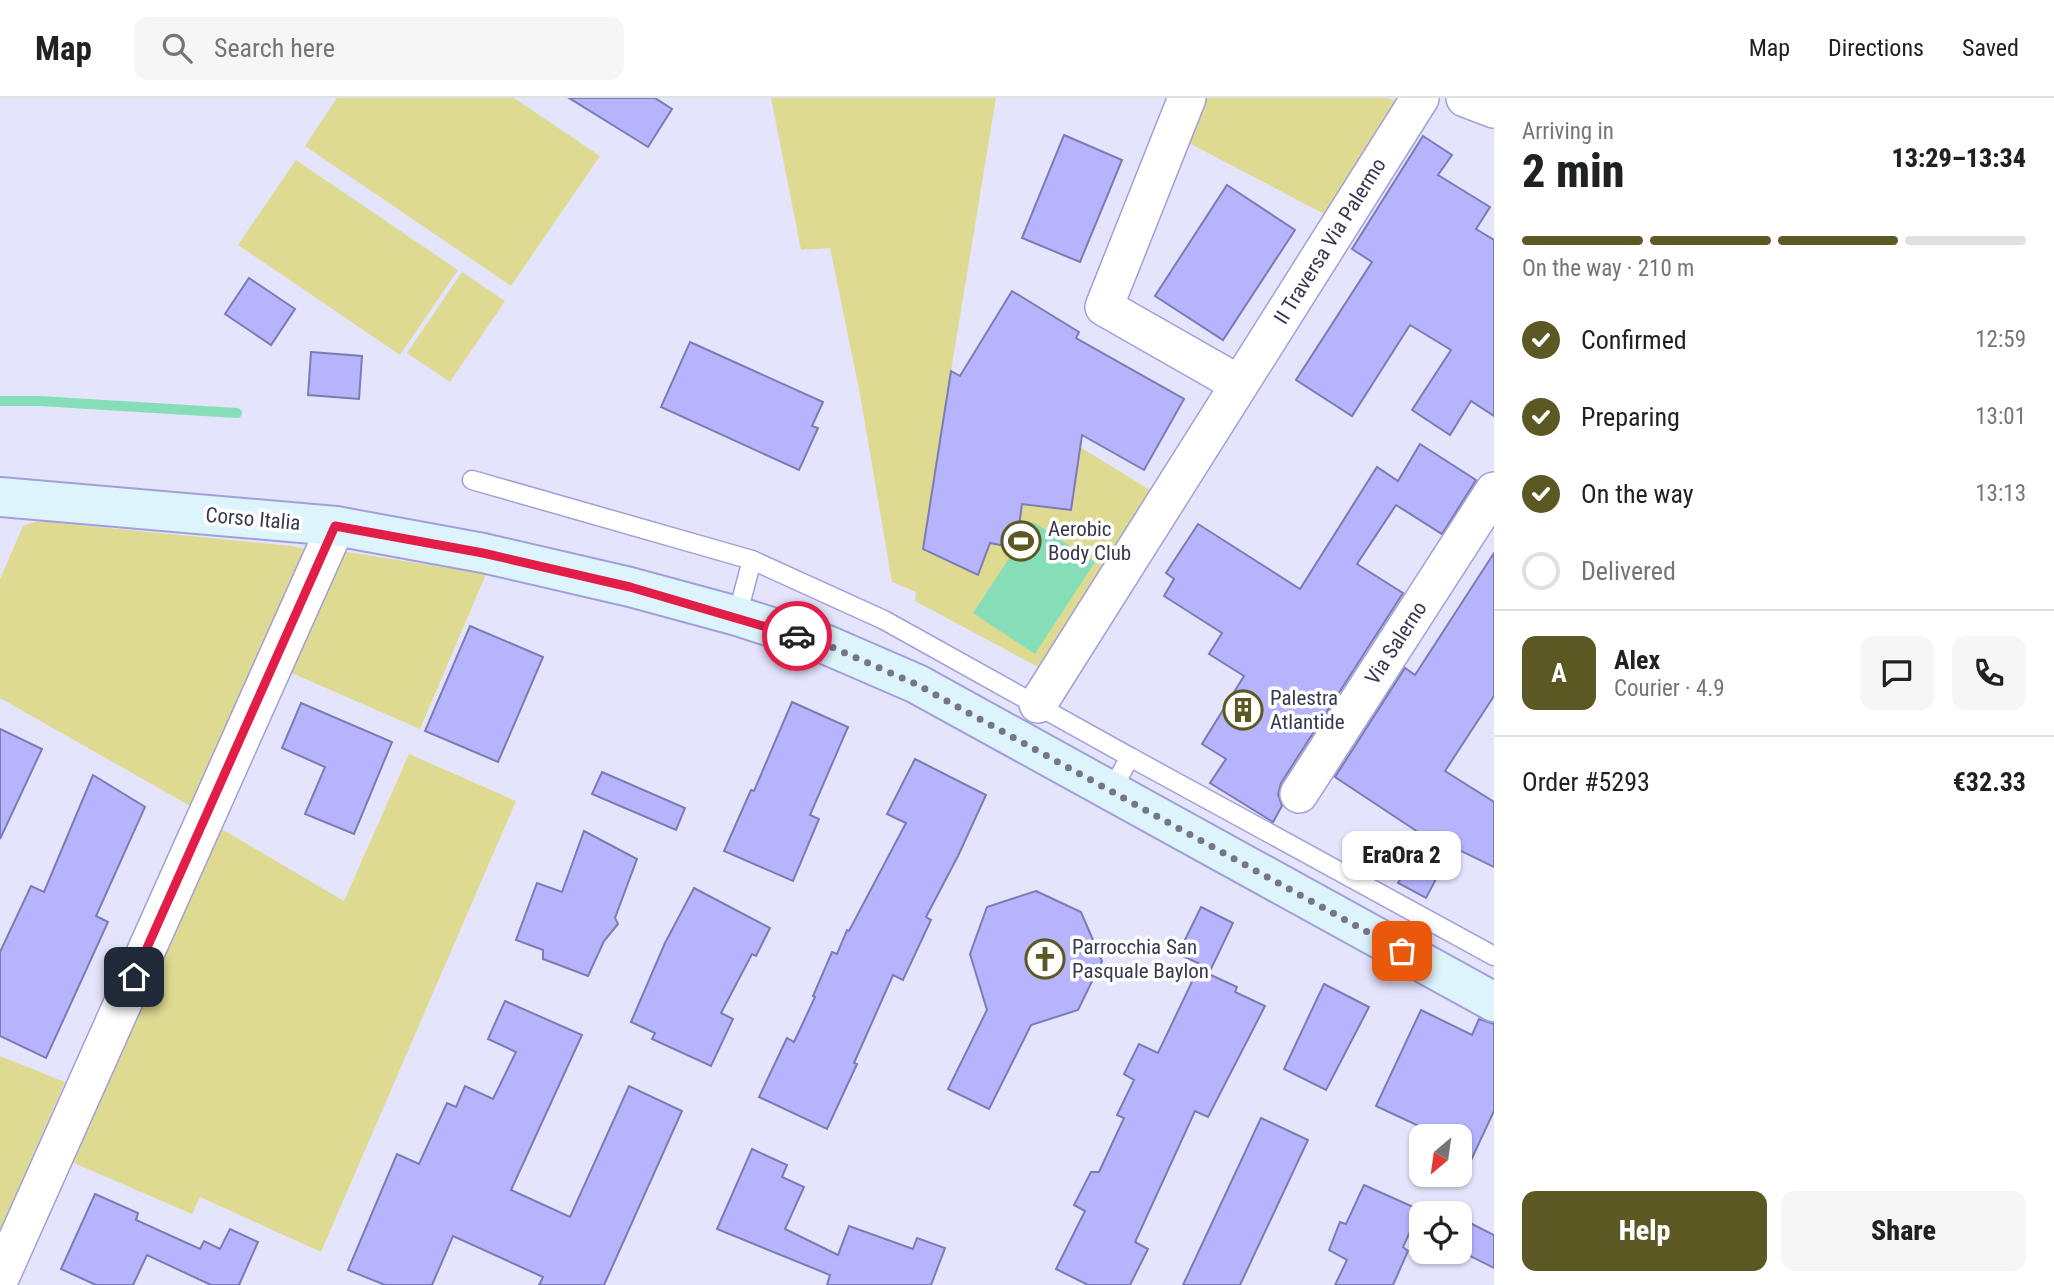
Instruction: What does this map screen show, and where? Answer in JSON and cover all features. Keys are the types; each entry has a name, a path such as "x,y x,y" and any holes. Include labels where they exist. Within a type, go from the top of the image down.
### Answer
{"street":[{"path":"1187,98 1104,306 1239,384"},
{"name":"II Traversa Via Palermo","path":"1038,704 1420,98"},
{"path":"1465,98 1494,109"},
{"name":"Via Salerno","path":"1299,794 1494,491"},
{"name":"Corso Italia","path":"0,497 335,526 483,553 630,587 827,645 916,684 1111,791 1367,910 1493,1000"},
{"path":"0,1278 335,526"}],"lane":[{"path":"472,480 752,559 884,620 1130,757 1367,910 1494,956"},
{"path":"737,617 752,559"},
{"path":"1111,791 1130,757"}],"shaded area":[{"path":"337,98 514,98 600,156 511,286 305,146"},
{"path":"771,98 996,98 951,371 1150,490 1038,667 915,601 916,592 892,582 859,389 830,248 801,250"},
{"path":"1207,98 1387,98 1399,102 1326,215 1189,143"},
{"path":"296,160 458,270 400,355 238,245"},
{"path":"462,272 505,301 450,382 407,353"},
{"path":"38,521 306,549 192,807 0,698 0,579 23,526"},
{"path":"1033,522 1095,562 1035,654 973,613"},
{"path":"341,551 486,574 420,729 287,671"},
{"path":"409,754 516,801 321,1252 200,1197 192,1214 67,1160 220,828 344,901"},
{"path":"0,1056 65,1082 0,1230"}],"building":[{"path":"569,98 655,98 672,109 648,147"},
{"path":"1064,135 1122,160 1080,262 1022,238"},
{"path":"1423,136 1452,155 1438,175 1490,207 1476,229 1494,240 1494,416 1471,401 1450,435 1412,410 1451,350 1410,325 1352,416 1296,380 1372,262 1352,249"},
{"path":"1227,185 1295,230 1223,340 1155,296"},
{"path":"249,278 295,309 271,345 225,314"},
{"path":"1012,291 1079,332 1076,338 1184,399 1144,470 1082,435 1071,510 1022,504 1016,548 990,543 978,575 923,549 951,371 960,376"},
{"path":"690,342 823,402 812,426 818,428 799,470 661,407"},
{"path":"311,352 362,356 359,399 308,395"},
{"path":"1420,444 1476,480 1442,534 1396,505 1357,564 1403,593 1281,783 1278,794 1282,806 1273,822 1210,783 1226,759 1202,744 1244,676 1209,654 1222,633 1164,596 1174,579 1166,573 1198,524 1300,589 1377,467 1398,481"},
{"path":"1494,553 1494,696 1445,771 1494,802 1494,867 1453,847 1426,898 1398,883 1427,838 1335,777 1405,668 1415,675"},
{"path":"470,626 543,657 498,762 425,731"},
{"path":"792,702 848,727 810,815 819,819 793,881 724,851 751,790 754,791"},
{"path":"301,703 392,742 354,834 305,814 325,767 282,748"},
{"path":"0,729 42,749 0,839"},
{"path":"915,759 986,795 926,917 931,920 903,980 893,975 827,1129 759,1097 787,1038 794,1042 832,952 837,954 847,930 849,931 906,823 887,814"},
{"path":"602,772 685,808 676,830 592,794"},
{"path":"93,775 145,807 96,916 108,922 46,1058 0,1036 0,952 31,886 44,892"},
{"path":"584,831 637,859 615,918 618,924 604,941 588,976 543,959 543,950 516,940 537,883 562,892"},
{"path":"694,888 770,928 756,956 752,954 721,1013 733,1019 711,1066 652,1039 655,1033 631,1022 665,943"},
{"path":"1036,891 1081,912 1102,961 1078,1010 1031,1025 989,1109 948,1089 987,1010 970,954 987,907"},
{"path":"1201,907 1233,923 1211,969 1178,954"},
{"path":"1198,969 1237,987 1235,992 1265,1006 1208,1117 1195,1111 1135,1242 1148,1249 1130,1285 1088,1285 1056,1269 1085,1211 1074,1205 1091,1172 1099,1172 1124,1118 1117,1115 1134,1080 1124,1074 1139,1044 1158,1053"},
{"path":"1324,984 1369,1007 1326,1090 1284,1069"},
{"path":"505,1001 582,1035 511,1190 570,1217 629,1086 682,1111 604,1285 539,1285 543,1277 453,1236 432,1285 385,1285 348,1270 397,1154 419,1164 447,1103 456,1107 465,1086 493,1099 516,1052 488,1039"},
{"path":"1421,1010 1472,1035 1479,1019 1494,1024 1494,1111 1472,1158 1472,1124 1414,1124 1376,1106"},
{"path":"1261,1118 1308,1140 1240,1285 1183,1285"},
{"path":"752,1149 787,1165 782,1177 804,1187 785,1229 838,1255 849,1226 913,1249 917,1238 945,1248 931,1285 827,1285 830,1275 717,1229"},
{"path":"1364,1185 1409,1205 1409,1234 1403,1247 1408,1251 1393,1285 1335,1285 1347,1260 1329,1250 1340,1222 1346,1224"},
{"path":"95,1194 138,1213 136,1220 200,1249 204,1241 220,1249 230,1229 258,1242 239,1285 211,1285 147,1255 133,1285 96,1285 61,1269"},
{"path":"1472,1224 1494,1235 1494,1268 1472,1257"}],"waterway":[{"path":"0,401 237,413"}],"way so far":[{"path":"797,636 827,645 916,684 1402,951"}],"place":[{"name":"Aerobic Body Club","path":"1021,541"},
{"name":"Palestra Atlantide","path":"1243,710"},
{"name":"EraOra 2","path":"1402,951"},
{"name":"Parrocchia San Pasquale Baylon","path":"1045,959"}],"route":[{"path":"134,977 335,526 483,553 630,587 797,636"}]}
